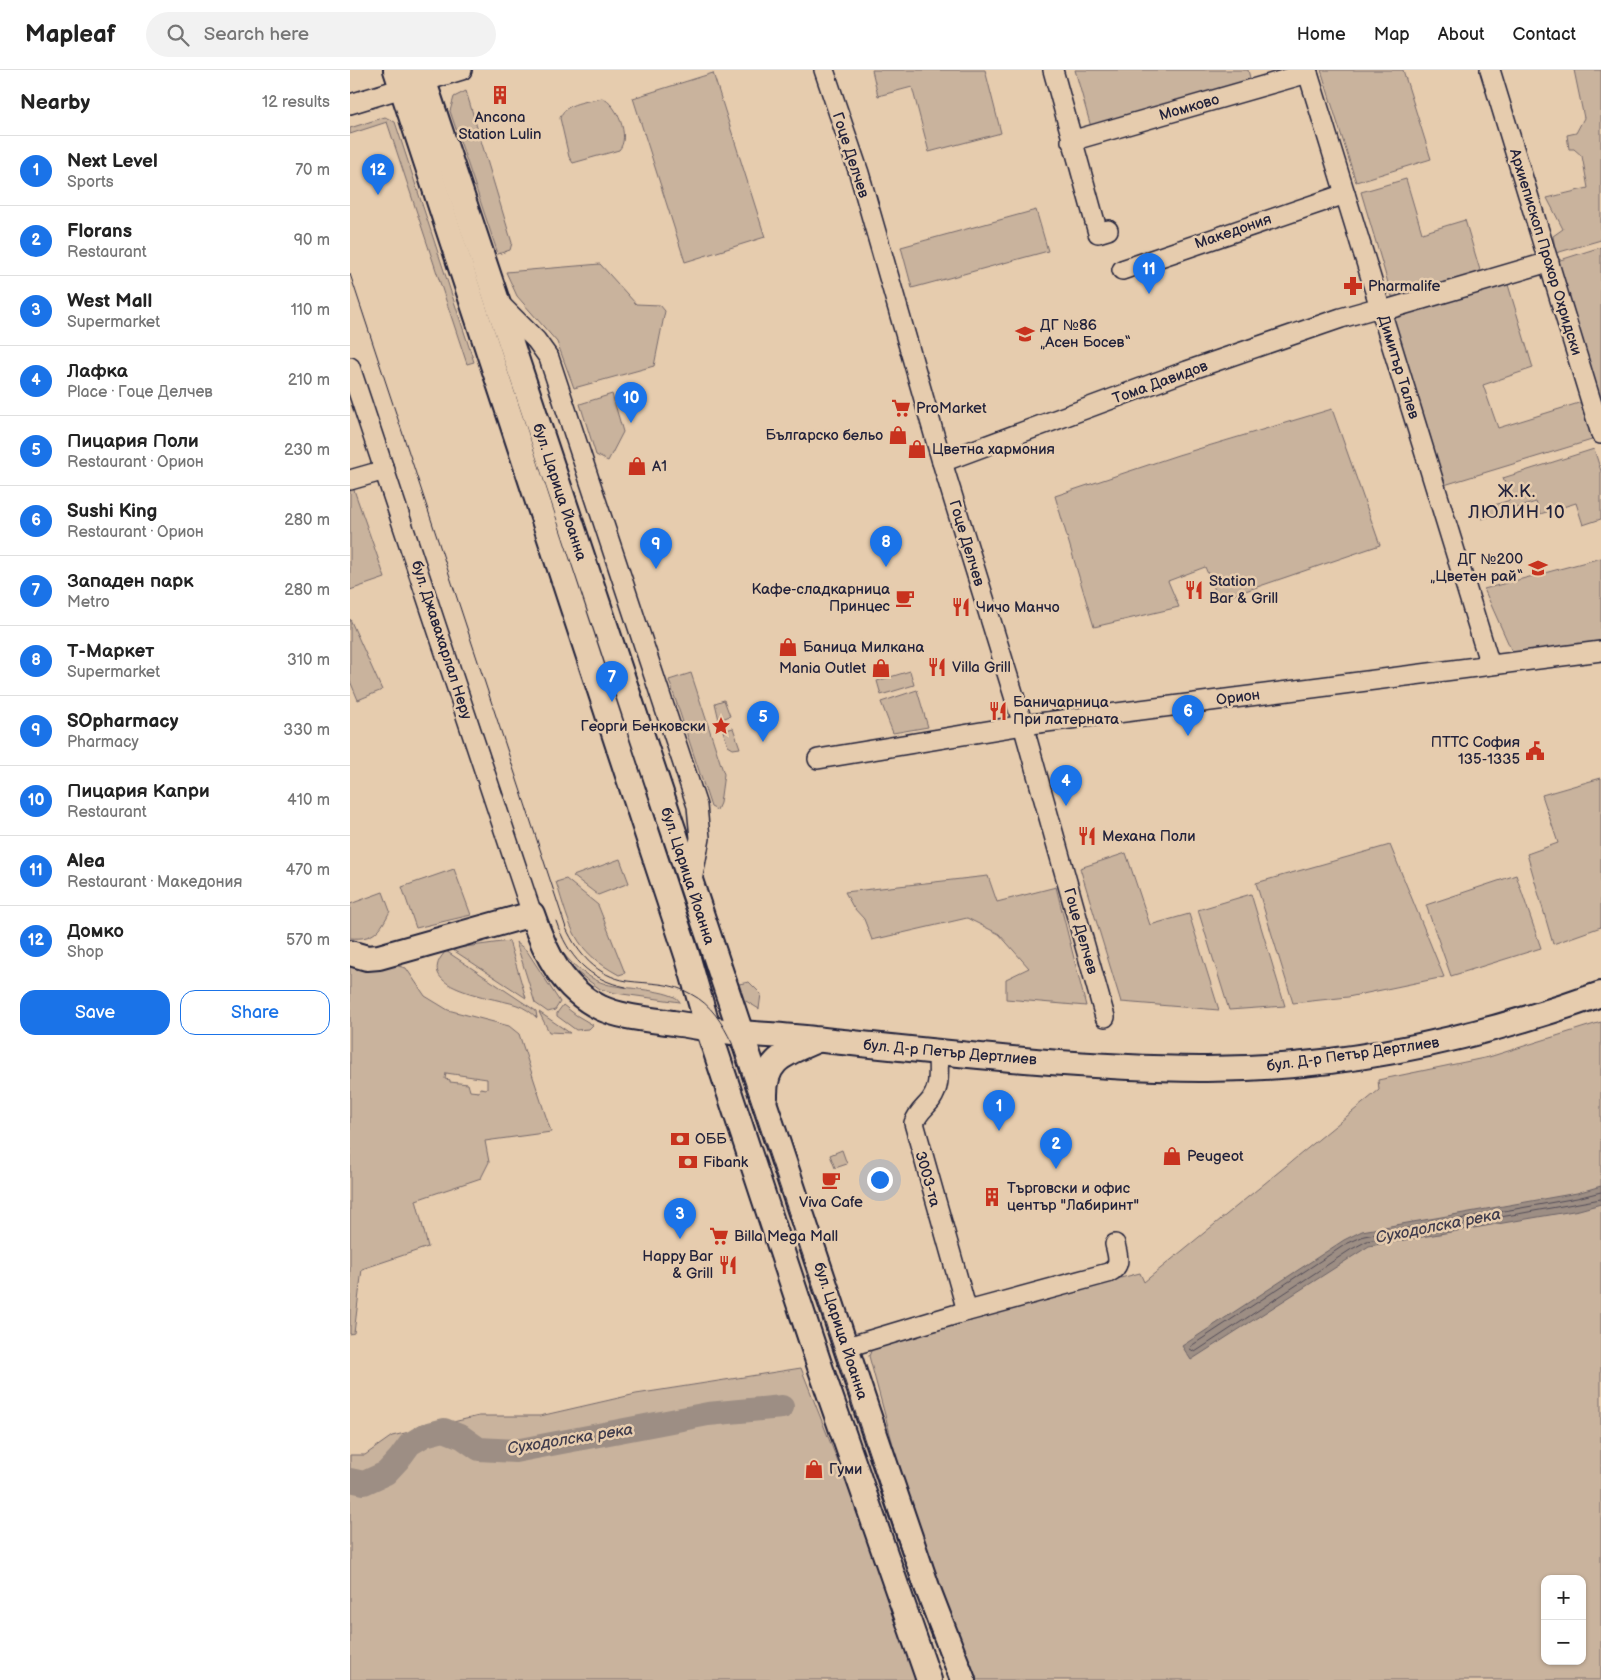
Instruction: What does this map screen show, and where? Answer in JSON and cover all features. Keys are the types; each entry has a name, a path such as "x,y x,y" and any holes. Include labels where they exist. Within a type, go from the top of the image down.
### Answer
{"main road":[{"name":"бул. Царица Йоанна","path":"411,77 497,301 691,888 927,1587 963,1680"},
{"name":"бул. Царица Йоанна","path":"411,77 684,946 708,1028 852,1460 928,1680"},
{"name":"бул. Д-р Петър Дертлиев","path":"532,914 543,949 568,984 582,996 600,1007 616,1013 740,1033 819,1039 938,1053 1130,1067 1202,1069 1272,1066 1370,1055 1456,1040 1601,994"},
{"path":"350,953 367,958 379,957 532,914"},
{"path":"765,1103 766,1080 773,1063 785,1054 819,1039"}],"street":[{"path":"350,104 411,77 462,70"},
{"name":"Гоце Делчев","path":"824,70 859,173 942,462 1024,725 1105,1017"},
{"path":"1053,70 1071,140 1103,232"},
{"name":"Архиепископ Прохор Охридски","path":"1490,70 1600,428"},
{"name":"Момково","path":"1071,140 1308,72"},
{"name":"Димитър Талев","path":"1308,72 1490,665"},
{"name":"Македония","path":"1122,270 1345,194"},
{"name":"Тома Давидов","path":"942,462 1187,371 1340,318 1381,309 1549,262"},
{"path":"497,301 536,340 548,358 697,806 700,838 691,888"},
{"name":"бул. Джавахарлал Неру","path":"350,367 532,914"},
{"path":"350,480 385,470"},
{"name":"Орион","path":"818,759 1024,725 1601,651"},
{"name":"3003-та","path":"938,1053 938,1088 930,1102 917,1114 914,1123 967,1311"},
{"path":"847,1347 967,1311 1108,1273 1117,1267 1119,1262 1115,1244"}],"shaded area":[{"path":"872,70 985,70 1001,133 929,152 912,87 878,96"},
{"path":"1075,70 1248,70 1251,82 1091,127"},
{"path":"1321,70 1403,70 1431,159 1356,182"},
{"path":"1574,70 1601,70 1601,240 1556,253 1553,236 1563,229 1547,198 1588,188 1582,156 1574,149 1569,149 1567,135 1576,133 1584,118"},
{"path":"713,73 765,237 685,262 633,98"},
{"path":"466,91 512,243 510,250 498,254 450,111 454,97"},
{"path":"602,98 613,107 621,121 624,137 622,144 619,150 573,163 569,157 560,118 572,106"},
{"path":"385,117 395,122 474,362 467,364 387,122 350,134 350,128"},
{"path":"1406,179 1422,233 1465,220 1482,277 1394,303 1361,192"},
{"path":"1036,210 1048,251 912,288 901,247"},
{"path":"1601,247 1601,410 1554,262"},
{"path":"600,264 636,304 660,305 665,311 654,366 574,388 557,342 517,296 506,272"},
{"path":"1506,278 1533,368 1483,385 1498,428 1582,402 1595,439 1441,486 1387,314"},
{"path":"612,394 623,432 608,461 596,455 580,404"},
{"path":"1332,409 1380,545 1219,600 1205,567 1168,581 1179,607 1094,627 1055,496 1178,455"},
{"path":"1594,449 1601,471 1601,519 1583,525 1576,503 1540,514 1536,502 1482,519 1479,510 1510,500 1503,478"},
{"path":"353,487 385,578 350,590 350,488"},
{"path":"1601,558 1601,644 1514,656 1484,589"},
{"path":"350,619 382,690 358,700 350,681"},
{"path":"910,671 914,685 881,695 877,681"},
{"path":"691,673 724,774 720,803 717,810 711,807 669,680"},
{"path":"917,690 928,727 893,733 881,702"},
{"path":"724,700 730,716 719,720 715,703"},
{"path":"733,728 740,748 733,749 728,746 723,731"},
{"path":"1601,778 1601,927 1553,944 1527,854 1558,843 1542,795"},
{"path":"1390,845 1444,977 1348,997 1293,1003 1256,883"},
{"path":"1126,853 1150,925 1189,914 1219,1010 1121,1002 1080,868"},
{"path":"620,859 629,883 598,895 573,876"},
{"path":"454,869 471,915 416,928 402,887"},
{"path":"1516,875 1541,948 1451,976 1426,905"},
{"path":"988,876 997,902 1056,887 1086,1006 1006,999 1006,979 1029,968 999,934 967,918 872,940 864,919 853,907 845,892"},
{"path":"566,879 598,905 625,973 619,975 604,966 583,947 576,936 570,925 556,882"},
{"path":"383,892 390,911 383,924 371,936 350,938 350,904"},
{"path":"1251,894 1285,1006 1229,1010 1198,910"},
{"path":"549,921 563,953 588,976 613,986 668,994 680,1002 615,993 600,989 571,968 560,955 546,922"},
{"path":"509,941 526,998 453,950"},
{"path":"516,942 527,951 560,1002 555,1010 548,1012 535,1003"},
{"path":"446,951 536,1011 537,1018 528,1010 517,1005 461,990 447,983 439,975 438,964"},
{"path":"350,962 394,965 406,968 425,996 448,1010 509,1026 519,1034 551,1132 485,1141 489,1162 481,1178 416,1200 428,1247 362,1269 354,1333 350,1334","holes":["446,1073 487,1079 487,1089 480,1088 479,1092 470,1091 468,1084 450,1082 450,1080 445,1079"]},
{"path":"749,982 761,994 759,1009 741,998 734,985"},
{"path":"563,1005 593,1025 589,1029 576,1030 557,1016"},
{"path":"539,1012 570,1033 549,1032"},
{"path":"1601,1022 1601,1680 969,1680 915,1526 869,1356 872,1349 981,1314 1140,1273 1144,1282 1379,1090 1378,1080 1489,1057"},
{"path":"842,1150 847,1164 835,1168 830,1155"},
{"path":"801,1368 924,1680 350,1680 350,1455 365,1455 392,1436 479,1416 540,1416 636,1394"}],"water":[{"path":"1601,1186 1601,1204 1579,1210 1369,1246 1191,1360 1182,1346 1344,1240 1362,1231 1577,1193"}],"waterway":[{"name":"Суходолска река","path":"350,1480 364,1483 386,1473 410,1444 425,1435 444,1430 462,1437 479,1449 515,1451 708,1414 782,1407"}],"tram line":[{"path":"350,274 566,928 576,947 590,962 606,974 627,981 676,987 698,998 716,1015 732,1043 915,1591 949,1680"},
{"path":"556,921 567,946 582,965 601,979 626,987"}],"place":[{"name":"Ancona Station Lulin","path":"500,95"},
{"name":"Домко","path":"378,195"},
{"name":"Pharmalife","path":"1353,286"},
{"name":"Alea","path":"1149,294"},
{"name":"ДГ №86 „Асен Босев“","path":"1025,334"},
{"name":"ProMarket","path":"901,408"},
{"name":"Пицария Капри","path":"631,423"},
{"name":"Българско бельо","path":"898,435"},
{"name":"Цветна хармония","path":"917,449"},
{"name":"A1","path":"637,466"},
{"name":"Т-Маркет","path":"886,567"},
{"name":"ДГ №200 „Цветен рай“","path":"1538,568"},
{"name":"SOpharmacy","path":"656,569"},
{"name":"Station Bar & Grill","path":"1194,590"},
{"name":"Кафе-сладкарница Принцес","path":"905,598"},
{"name":"Чичо Манчо","path":"961,607"},
{"name":"Баница Милкана","path":"788,647"},
{"name":"Villa Grill","path":"937,667"},
{"name":"Mania Outlet","path":"881,668"},
{"name":"Западен парк","path":"612,702"},
{"name":"Баничарница При латерната","path":"998,711"},
{"name":"Георги Бенковски","path":"721,726"},
{"name":"Sushi King","path":"1188,736"},
{"name":"Пицария Поли","path":"763,742"},
{"name":"ПТТС София 135-1335","path":"1535,751"},
{"name":"Лафка","path":"1066,806"},
{"name":"Механа Поли","path":"1087,836"},
{"name":"Next Level","path":"999,1131"},
{"name":"ОББ","path":"680,1139"},
{"name":"Peugeot","path":"1172,1156"},
{"name":"Fibank","path":"688,1162"},
{"name":"Florans","path":"1056,1169"},
{"name":"Viva Cafe","path":"831,1180"},
{"name":"Търговски и офис център \"Лабиринт\"","path":"992,1197"},
{"name":"Billa Mega Mall","path":"719,1236"},
{"name":"West Mall","path":"680,1239"},
{"name":"Happy Bar & Grill","path":"728,1265"},
{"name":"Гуми","path":"814,1469"}],"district":[{"name":"Ж.К. ЛЮЛИН 10","path":"1517,501"}]}
